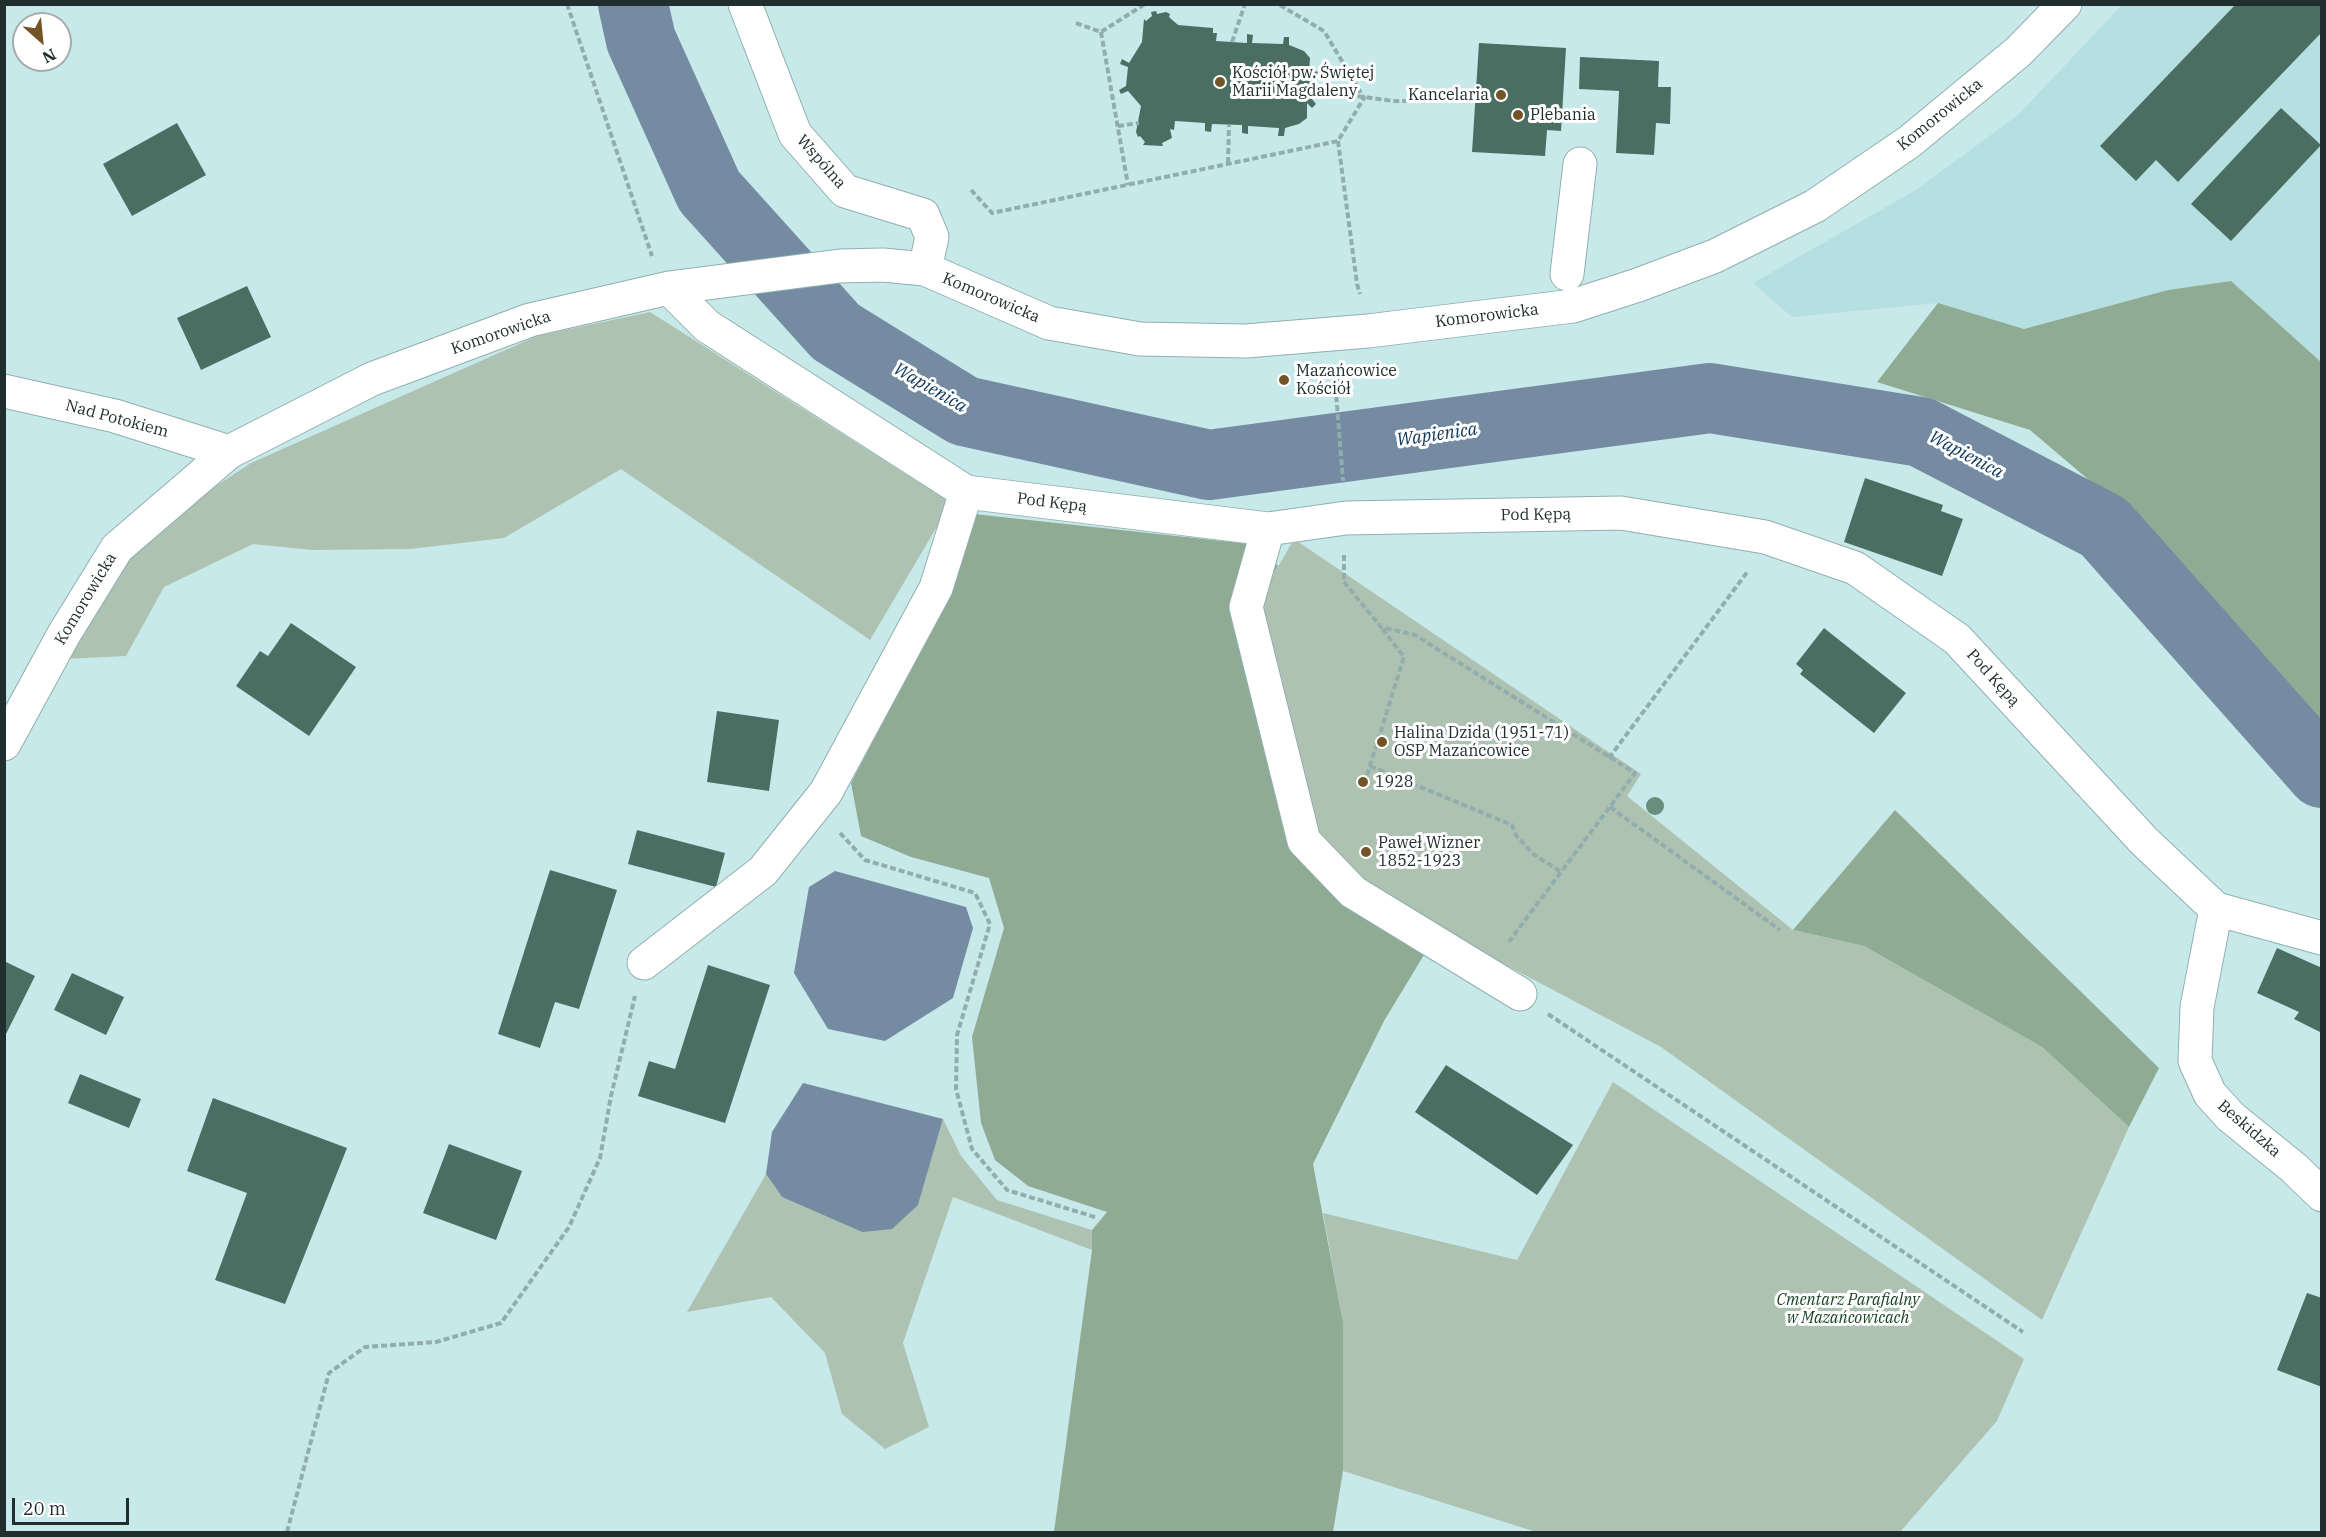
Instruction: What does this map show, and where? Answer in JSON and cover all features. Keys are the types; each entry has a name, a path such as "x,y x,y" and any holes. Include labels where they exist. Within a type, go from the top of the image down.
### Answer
{"street":[{"name":"Wspólna","path":"745,4 795,134 845,191 924,215 932,237 925,269"},
{"name":"Komorowicka","path":"4,744 64,634 117,548 229,452 372,379 530,320 669,288 840,266 883,265 925,269 1049,323 1140,339 1246,341 1312,336 1573,306 1715,256 1815,206 1918,134 2018,52 2065,4"},
{"path":"1567,274 1580,164"},
{"name":"Pod Kępą","path":"669,288 707,326 966,492 1268,529 1346,518 1621,513 1772,540 1855,568 1958,639 2144,841 2216,909 2322,938"},
{"name":"Nad Potokiem","path":"4,391 115,416 229,452"},
{"path":"644,963 763,872 826,792 936,588 966,492"},
{"path":"1268,529 1246,607 1304,841 1353,892 1520,994"},
{"name":"Beskidzka","path":"2216,909 2197,1007 2195,1061 2210,1094 2231,1118 2294,1168 2322,1195"}],"path":[{"path":"567,4 656,269 669,288"},
{"path":"1101,32 1145,4"},
{"path":"1232,42 1245,4"},
{"path":"1278,4 1324,31 1364,98"},
{"path":"1076,23 1101,32"},
{"path":"1101,32 1128,185"},
{"path":"1313,90 1393,101 1476,100"},
{"path":"1357,284 1338,141 1364,98"},
{"path":"1118,126 1139,123"},
{"path":"1228,164 1229,124"},
{"path":"971,190 992,213 1338,141"},
{"path":"1336,393 1346,518"},
{"path":"1609,758 1679,661 1772,540"},
{"path":"1344,582 1404,657 1367,775"},
{"path":"1381,627 1415,635 1635,773 1506,945"},
{"path":"1370,766 1512,825 1515,835 1533,854 1561,872"},
{"path":"826,792 840,834 865,860 975,893 990,924 957,1035 956,1089 972,1149 1007,1190 1098,1218"},
{"path":"1610,807 1780,930"},
{"path":"287,1533 329,1373 365,1347 436,1342 501,1323 569,1227 600,1158 624,1037 644,963"},
{"path":"1520,994 2023,1332"}],"shaded area":[{"path":"2122,5 2321,5 2321,362 2231,281 2168,290 2024,329 1938,303 1792,317 1753,283 1916,190 2018,115"},
{"path":"835,871 966,907 973,928 953,998 885,1041 828,1029 794,973 809,887"},
{"path":"803,1083 943,1119 918,1205 892,1229 862,1232 782,1197 766,1174 772,1132"}],"green space":[{"path":"2231,281 2321,362 2321,738 2280,698 2143,526 2030,430 1877,382 1938,303 2024,329 2168,290"},
{"path":"650,312 951,503 870,640 621,469 504,538 410,549 313,550 253,544 164,587 126,656 65,659 122,570 158,524 251,463 537,336"},
{"path":"974,514 1259,545 1278,566 1255,607 1315,837 1356,885 1436,935 1384,1021 1313,1164 1343,1322 1343,1471 1333,1532 1054,1532 1092,1250 1092,1230 1107,1212 1028,1186 995,1160 981,1123 972,1037 1004,928 989,878 911,857 861,836 851,783 946,602"},
{"path":"1294,539 1641,774 1627,796 1793,930 1864,946 2042,1047 2129,1127 2042,1320 1661,1047 1502,963 1482,963 1356,885 1315,837 1255,607"},
{"path":"1895,810 2159,1068 2129,1127 2042,1047 1864,946 1793,930"},
{"name":"Cmentarz Parafialny w Mazańcowicach","path":"1613,1082 2024,1359 1997,1421 1900,1532 1536,1532 1343,1471 1343,1322 1323,1213 1517,1260"},
{"path":"943,1119 961,1156 997,1200 1092,1230 1092,1250 953,1197 903,1343 929,1427 885,1449 842,1414 825,1353 771,1297 687,1312 766,1174 782,1197 862,1232 918,1205"}],"building":[{"path":"2236,4 2322,4 2322,32 2178,182 2156,160 2136,181 2100,146"},
{"name":"Kościół pw. Świętej Marii Magdaleny","path":"1156,11 1157,14 1166,12 1170,14 1169,17 1178,25 1213,28 1213,33 1217,33 1216,41 1247,43 1247,34 1253,35 1252,43 1283,44 1284,37 1289,37 1289,45 1304,51 1310,58 1309,73 1314,69 1318,73 1313,77 1312,99 1316,104 1312,108 1307,103 1307,118 1299,124 1285,128 1284,136 1278,136 1279,128 1248,126 1248,134 1242,133 1242,125 1212,124 1211,132 1205,131 1205,123 1175,121 1174,130 1170,129 1172,138 1162,143 1163,146 1143,145 1145,142 1140,136 1138,137 1136,132 1141,106 1128,91 1121,94 1119,90 1126,86 1128,67 1120,64 1122,59 1129,63 1142,42 1144,19 1146,21 1152,16 1151,12"},
{"name":"Plebania","path":"1479,43 1566,48 1561,131 1547,130 1545,156 1472,152"},
{"path":"1580,57 1659,61 1658,87 1671,87 1670,124 1656,123 1654,155 1616,153 1619,91 1579,89"},
{"path":"2281,108 2321,145 2231,241 2191,204"},
{"path":"177,123 206,175 132,216 103,164"},
{"path":"247,286 271,337 201,370 177,318"},
{"path":"1865,478 1943,505 1941,511 1963,519 1942,576 1844,542"},
{"path":"291,623 356,667 309,736 236,686 260,651 268,656"},
{"path":"1824,628 1906,693 1874,733 1800,674 1803,670 1796,664"},
{"path":"717,711 779,720 769,791 707,782"},
{"path":"637,830 725,853 716,887 628,864"},
{"path":"550,870 617,890 579,1009 555,1002 540,1048 498,1034"},
{"path":"2277,948 2322,968 2322,1033 2294,1019 2299,1012 2257,993"},
{"path":"4,961 35,976 4,1038"},
{"path":"708,965 770,985 725,1123 638,1096 649,1061 675,1069"},
{"path":"72,973 124,997 106,1035 54,1010"},
{"path":"1446,1065 1573,1145 1537,1195 1415,1112"},
{"path":"80,1074 141,1099 129,1128 68,1103"},
{"path":"213,1098 347,1148 285,1304 215,1280 247,1193 187,1171"},
{"path":"449,1144 522,1171 496,1240 423,1213"},
{"path":"2307,1293 2322,1298 2322,1387 2277,1370"}],"waterway":[{"name":"Wapienica","path":"633,4 641,40 709,191 836,332 964,411 1209,465 1710,398 1921,432 2104,527 2322,773"}],"place":[{"name":"Kościół pw. Świętej Marii Magdaleny","path":"1220,82"},
{"name":"Kancelaria","path":"1501,95"},
{"name":"Plebania","path":"1518,115"},
{"name":"Mazańcowice Kościół","path":"1284,380"},
{"name":"Halina Dzida (1951-71) OSP Mazańcowice","path":"1382,742"},
{"name":"1928","path":"1363,782"},
{"name":"Paweł Wizner 1852-1923","path":"1366,852"}]}
